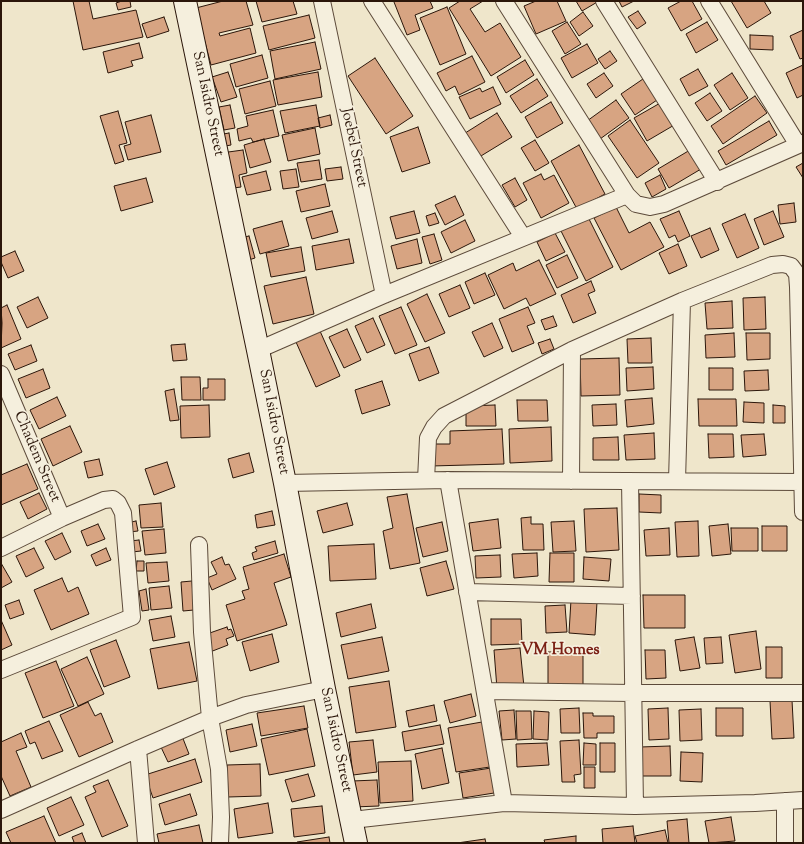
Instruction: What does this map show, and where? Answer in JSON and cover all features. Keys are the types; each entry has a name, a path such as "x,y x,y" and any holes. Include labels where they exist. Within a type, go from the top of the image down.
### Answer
{"street":[{"name":"San Isidro Street","path":"185,1 258,350 324,689 356,843"},
{"name":"Joebel Street","path":"322,1 384,295"},
{"path":"372,1 523,237"},
{"path":"504,1 627,195 636,204 650,207 664,204 717,182 801,144 709,1"},
{"path":"604,1 717,182"},
{"path":"258,350 384,295 627,195"},
{"path":"426,480 428,438 434,427 444,416 572,350 682,301 772,265 784,264 791,266 797,274 798,287 803,512"},
{"path":"678,481 682,301"},
{"path":"571,481 572,350"},
{"name":"Chadem Street","path":"1,374 62,518"},
{"path":"285,483 426,480 802,482"},
{"path":"448,480 504,803"},
{"path":"630,481 635,806"},
{"path":"1,548 62,518 104,500 113,499 118,503 123,513 132,617 1,670"},
{"path":"199,545 202,632 210,718 219,769 221,816 220,843"},
{"path":"467,592 632,596"},
{"path":"1,810 210,718 246,705 324,689"},
{"path":"485,692 803,693"},
{"path":"138,749 146,843"},
{"path":"352,820 504,803 635,806 755,803 803,800"},
{"path":"785,801 785,843"}],"building":[{"path":"73,1 89,1 93,19 136,10 143,37 83,50"},
{"path":"130,1 131,7 118,10 116,3"},
{"path":"223,1 246,1 253,25 219,33 220,36 250,28 256,53 211,65 196,8"},
{"path":"256,1 293,1 297,14 262,22"},
{"path":"430,1 433,8 415,15 420,30 407,35 394,2"},
{"path":"460,1 483,1 470,9 485,32 500,23 521,57 491,76 449,8"},
{"path":"536,1 557,1 566,21 536,34 524,6"},
{"path":"576,1 599,1 582,11"},
{"path":"619,1 634,1 622,7"},
{"path":"681,1 692,1 702,19 681,31 668,8"},
{"path":"731,1 764,1 771,13 747,28"},
{"path":"447,7 466,54 440,65 420,18"},
{"path":"638,11 646,23 637,29 628,17"},
{"path":"583,12 593,26 579,36 570,22"},
{"path":"309,15 315,38 269,50 263,26"},
{"path":"164,17 169,31 147,38 142,24"},
{"path":"567,22 581,44 565,54 552,31"},
{"path":"707,22 718,40 696,53 686,34"},
{"path":"803,30 803,58 800,59 790,36"},
{"path":"750,35 773,36 773,50 750,49"},
{"path":"315,42 321,69 275,79 270,51"},
{"path":"139,43 143,58 131,61 133,66 108,73 103,52"},
{"path":"587,44 598,63 572,78 561,58"},
{"path":"610,51 617,61 605,69 598,59"},
{"path":"262,55 268,78 236,87 230,64"},
{"path":"472,56 485,82 459,95 455,86 446,91 437,73"},
{"path":"375,58 413,116 386,134 348,76"},
{"path":"525,60 534,75 506,93 497,77"},
{"path":"803,65 803,95 797,98 786,73"},
{"path":"698,69 708,86 689,96 680,79"},
{"path":"228,72 237,97 221,102 212,77"},
{"path":"318,72 322,97 278,105 273,80"},
{"path":"604,73 613,86 596,98 587,84"},
{"path":"732,73 748,98 730,110 714,85"},
{"path":"537,79 548,96 521,113 510,96"},
{"path":"643,79 657,100 635,115 621,94"},
{"path":"270,81 276,106 245,114 239,89"},
{"path":"493,87 501,104 470,119 459,97 480,88 482,92"},
{"path":"710,93 722,111 707,121 695,103"},
{"path":"755,96 767,113 723,144 711,126"},
{"path":"616,100 629,118 600,139 587,121"},
{"path":"551,102 563,123 537,138 525,117"},
{"path":"662,102 676,124 647,141 634,118"},
{"path":"230,105 235,128 224,130 219,107"},
{"path":"316,105 320,126 285,133 280,111"},
{"path":"273,110 279,136 253,142 251,138 239,141 237,129 248,126 246,116"},
{"path":"118,111 127,143 119,145 124,161 115,164 100,116"},
{"path":"497,113 512,137 476,159 462,135"},
{"path":"151,115 161,152 128,160 124,146 131,144 125,122"},
{"path":"330,115 332,125 320,128 318,118"},
{"path":"630,120 659,163 637,178 608,136"},
{"path":"769,121 777,135 726,165 718,151"},
{"path":"418,127 430,163 402,172 390,137"},
{"path":"315,128 320,154 288,161 282,135"},
{"path":"229,133 231,145 220,147 218,135"},
{"path":"264,139 271,162 250,168 244,145"},
{"path":"535,140 549,163 535,171 521,148"},
{"path":"579,145 605,194 577,209 551,161"},
{"path":"243,150 247,173 239,175 241,187 226,189 221,153"},
{"path":"690,150 701,169 669,188 658,169"},
{"path":"319,160 322,179 301,182 297,163"},
{"path":"803,163 803,178 796,167"},
{"path":"341,167 343,179 327,181 325,169"},
{"path":"296,169 299,187 283,189 280,171"},
{"path":"266,171 271,190 247,195 242,177"},
{"path":"541,174 544,180 554,175 569,203 541,218 523,183"},
{"path":"660,175 666,189 652,197 645,183"},
{"path":"146,178 153,202 121,211 114,186"},
{"path":"515,178 527,200 515,207 502,185"},
{"path":"325,184 330,206 301,212 296,191"},
{"path":"455,196 464,215 445,225 435,205"},
{"path":"794,203 796,222 780,224 778,205"},
{"path":"616,207 629,233 650,222 664,247 621,270 594,218"},
{"path":"332,211 338,232 312,239 306,218"},
{"path":"414,211 420,233 396,239 390,217"},
{"path":"679,211 690,236 678,242 675,235 669,238 660,219"},
{"path":"773,211 784,237 764,245 754,219"},
{"path":"435,213 439,223 429,226 426,216"},
{"path":"745,214 759,248 737,258 722,224"},
{"path":"587,215 613,267 586,281 560,229"},
{"path":"465,220 475,241 451,253 441,232"},
{"path":"282,221 289,246 260,254 253,229"},
{"path":"710,228 719,250 701,258 691,236"},
{"path":"555,233 565,252 546,261 537,242"},
{"path":"434,234 442,260 430,264 422,237"},
{"path":"249,236 255,258 242,262 236,239"},
{"path":"349,239 354,263 316,270 312,246"},
{"path":"417,239 422,263 397,269 391,246"},
{"path":"678,244 687,266 669,274 659,253"},
{"path":"301,247 305,271 271,277 266,253"},
{"path":"15,251 24,271 8,278 1,262 1,257"},
{"path":"567,255 578,278 557,288 546,265"},
{"path":"539,260 556,294 530,306 526,298 504,309 488,275 513,263 516,271"},
{"path":"485,273 495,295 474,304 465,282"},
{"path":"306,277 314,314 273,324 264,286"},
{"path":"591,281 595,291 588,294 596,313 573,323 561,295"},
{"path":"460,285 470,308 449,317 439,294"},
{"path":"427,294 445,333 425,342 407,304"},
{"path":"38,297 48,318 27,328 17,307"},
{"path":"765,297 766,329 744,330 743,298"},
{"path":"732,301 733,328 707,329 705,303"},
{"path":"7,305 21,339 1,348 1,308"},
{"path":"401,307 417,345 395,354 379,316"},
{"path":"528,307 535,323 527,326 534,343 512,352 499,319"},
{"path":"553,316 557,326 545,330 541,320"},
{"path":"373,318 385,345 367,353 355,326"},
{"path":"492,323 503,348 484,357 472,332"},
{"path":"347,329 361,360 344,368 329,337"},
{"path":"320,331 340,376 316,387 296,342"},
{"path":"734,333 735,357 706,358 705,335"},
{"path":"746,333 770,333 770,359 747,360"},
{"path":"651,338 652,363 628,363 627,339"},
{"path":"550,339 554,349 542,354 538,343"},
{"path":"185,344 187,360 173,361 171,345"},
{"path":"31,345 37,361 15,370 8,354"},
{"path":"429,347 439,373 419,381 409,354"},
{"path":"619,358 620,395 581,396 580,359"},
{"path":"653,367 654,389 627,391 626,368"},
{"path":"709,368 733,368 733,390 709,390"},
{"path":"43,369 50,388 26,398 18,379"},
{"path":"768,370 769,390 745,391 744,371"},
{"path":"181,377 200,377 201,400 182,400"},
{"path":"208,379 225,379 225,400 203,400 203,388 208,388"},
{"path":"382,381 390,405 362,414 355,390"},
{"path":"174,389 179,420 170,421 165,391"},
{"path":"57,397 66,416 39,429 30,410"},
{"path":"652,398 654,424 627,427 625,400"},
{"path":"698,399 736,399 737,426 699,426"},
{"path":"517,400 547,400 548,421 518,421"},
{"path":"744,402 764,403 764,423 743,422"},
{"path":"616,404 617,425 593,426 592,405"},
{"path":"209,405 210,437 181,438 180,406"},
{"path":"495,405 496,426 466,426 466,406"},
{"path":"773,405 785,406 785,423 773,423"},
{"path":"70,426 82,452 53,466 41,439"},
{"path":"551,427 552,461 510,463 509,429"},
{"path":"502,429 504,464 431,466 430,444 450,444 450,431"},
{"path":"654,433 655,459 626,460 624,435"},
{"path":"708,434 733,434 734,457 709,458"},
{"path":"764,434 766,455 743,457 741,435"},
{"path":"618,437 619,460 593,460 593,438"},
{"path":"249,453 254,472 233,478 228,459"},
{"path":"99,459 103,475 88,478 84,462"},
{"path":"167,462 175,487 154,495 145,469"},
{"path":"27,464 38,489 1,505 1,475"},
{"path":"39,493 47,509 28,519 20,502"},
{"path":"407,494 420,563 390,569 383,531 393,528 387,497"},
{"path":"639,494 661,495 661,513 639,512"},
{"path":"161,503 163,527 141,528 139,505"},
{"path":"347,503 353,525 323,533 317,511"},
{"path":"617,508 619,550 586,552 584,509"},
{"path":"272,511 275,525 257,528 255,515"},
{"path":"531,517 531,524 543,524 544,550 523,550 521,518"},
{"path":"498,519 501,548 473,551 469,523"},
{"path":"136,521 138,531 129,532 127,523"},
{"path":"574,521 576,551 553,552 551,522"},
{"path":"698,521 699,556 677,557 675,522"},
{"path":"442,522 448,551 423,557 416,528"},
{"path":"98,524 105,539 87,546 81,531"},
{"path":"728,524 731,554 712,556 709,526"},
{"path":"762,526 787,526 787,551 762,551"},
{"path":"669,528 670,555 646,556 644,530"},
{"path":"731,528 758,528 758,551 732,551"},
{"path":"164,529 166,553 145,555 142,531"},
{"path":"62,533 71,552 55,560 45,541"},
{"path":"139,540 141,551 132,552 130,541"},
{"path":"275,541 278,553 254,560 252,553 257,551 255,547"},
{"path":"374,544 376,579 330,581 328,546"},
{"path":"34,548 44,568 26,577 16,556"},
{"path":"106,548 111,560 96,566 91,555"},
{"path":"537,553 538,576 514,578 512,554"},
{"path":"550,553 574,553 574,582 549,582"},
{"path":"284,554 291,577 274,583 287,625 237,641 226,605 245,599 242,591 249,589 243,567"},
{"path":"500,555 501,577 476,578 475,556"},
{"path":"222,557 225,565 229,564 236,579 212,590 207,578 217,574 211,562"},
{"path":"584,557 611,559 609,581 583,579"},
{"path":"137,561 144,561 144,571 136,571"},
{"path":"446,561 454,589 427,596 420,568"},
{"path":"167,562 169,581 148,583 146,563"},
{"path":"1,563 12,582 1,588"},
{"path":"62,578 68,592 78,587 89,614 51,630 34,590"},
{"path":"192,581 194,610 183,611 181,582"},
{"path":"169,586 172,608 151,610 149,588"},
{"path":"146,589 149,610 142,611 139,591"},
{"path":"643,595 685,595 685,628 644,628"},
{"path":"19,600 24,614 10,619 5,605"},
{"path":"571,600 597,602 595,635 569,633"},
{"path":"371,604 376,628 341,637 336,613"},
{"path":"565,605 567,632 546,633 545,606"},
{"path":"171,616 175,637 153,641 149,620"},
{"path":"491,619 521,619 522,644 491,645"},
{"path":"1,620 12,645 1,650"},
{"path":"227,627 228,630 231,629 234,636 226,639 228,645 210,652 204,635"},
{"path":"756,631 761,669 735,673 729,635"},
{"path":"272,634 279,662 250,671 242,642"},
{"path":"382,637 389,671 348,679 341,645"},
{"path":"694,637 700,668 680,671 675,640"},
{"path":"721,637 723,663 706,664 704,638"},
{"path":"116,640 130,677 104,687 90,650"},
{"path":"189,642 197,681 158,689 150,649"},
{"path":"766,647 782,647 782,678 766,678"},
{"path":"520,648 524,687 497,689 494,650"},
{"path":"645,650 665,650 666,678 646,679"},
{"path":"548,652 583,652 583,690 548,689"},
{"path":"87,657 104,694 78,706 61,669"},
{"path":"56,661 74,706 43,718 25,673"},
{"path":"389,681 396,727 356,733 349,687"},
{"path":"471,694 476,716 450,723 444,701"},
{"path":"792,700 794,738 772,739 770,701"},
{"path":"88,702 95,716 101,713 113,742 79,757 60,715"},
{"path":"434,705 437,721 409,727 406,711"},
{"path":"304,706 308,728 261,736 257,713"},
{"path":"579,708 580,733 561,733 560,709"},
{"path":"668,708 669,739 649,740 648,709"},
{"path":"716,708 743,708 743,736 716,736"},
{"path":"701,709 702,740 680,741 679,710"},
{"path":"514,710 516,739 502,740 499,711"},
{"path":"516,711 531,711 532,739 517,740"},
{"path":"534,711 549,712 548,740 533,739"},
{"path":"583,713 593,713 593,716 614,716 614,733 597,733 597,738 584,738"},
{"path":"49,721 63,751 42,759 35,742 30,744 25,731"},
{"path":"482,722 490,767 456,772 448,728"},
{"path":"252,724 257,746 230,752 226,730"},
{"path":"440,725 444,744 405,751 402,732"},
{"path":"307,729 315,766 269,775 261,739"},
{"path":"21,733 27,747 16,751 31,787 10,796 1,776 1,742"},
{"path":"182,736 189,754 168,762 160,745"},
{"path":"373,740 377,772 353,775 349,742"},
{"path":"579,740 581,774 574,775 575,782 562,782 560,741"},
{"path":"547,743 549,765 517,767 516,744"},
{"path":"584,743 596,744 596,765 583,765"},
{"path":"600,743 615,743 615,772 600,772"},
{"path":"670,746 671,776 641,776 640,747"},
{"path":"442,748 449,783 422,789 415,754"},
{"path":"681,752 703,753 702,782 680,781"},
{"path":"195,759 202,782 153,798 145,775"},
{"path":"411,761 413,801 380,803 378,762"},
{"path":"260,764 261,796 228,797 227,765"},
{"path":"584,767 595,767 595,788 584,788"},
{"path":"491,768 494,793 463,798 459,773"},
{"path":"308,774 315,796 292,802 285,780"},
{"path":"108,780 128,826 102,837 85,797 96,792 93,786"},
{"path":"377,780 379,806 353,807 352,781"},
{"path":"190,794 197,815 165,825 159,804"},
{"path":"71,797 84,825 59,836 47,808"},
{"path":"268,803 273,833 238,838 234,809"},
{"path":"322,806 325,833 294,837 291,809"},
{"path":"44,816 56,843 11,843 6,832"},
{"path":"731,817 735,841 709,843 705,821"},
{"path":"687,819 689,843 669,843 667,821"},
{"path":"199,825 203,843 159,843 157,834"},
{"path":"633,826 635,843 603,843 602,829"},
{"path":"665,830 668,843 637,843 635,836"},
{"path":"82,833 86,843 72,843 74,842 72,837"},
{"path":"576,836 576,843 545,843 544,840"},
{"path":"329,837 330,843 297,842"},
{"path":"485,839 486,843 457,843"}],"district":[{"name":"VM Homes","path":"560,651"}]}
